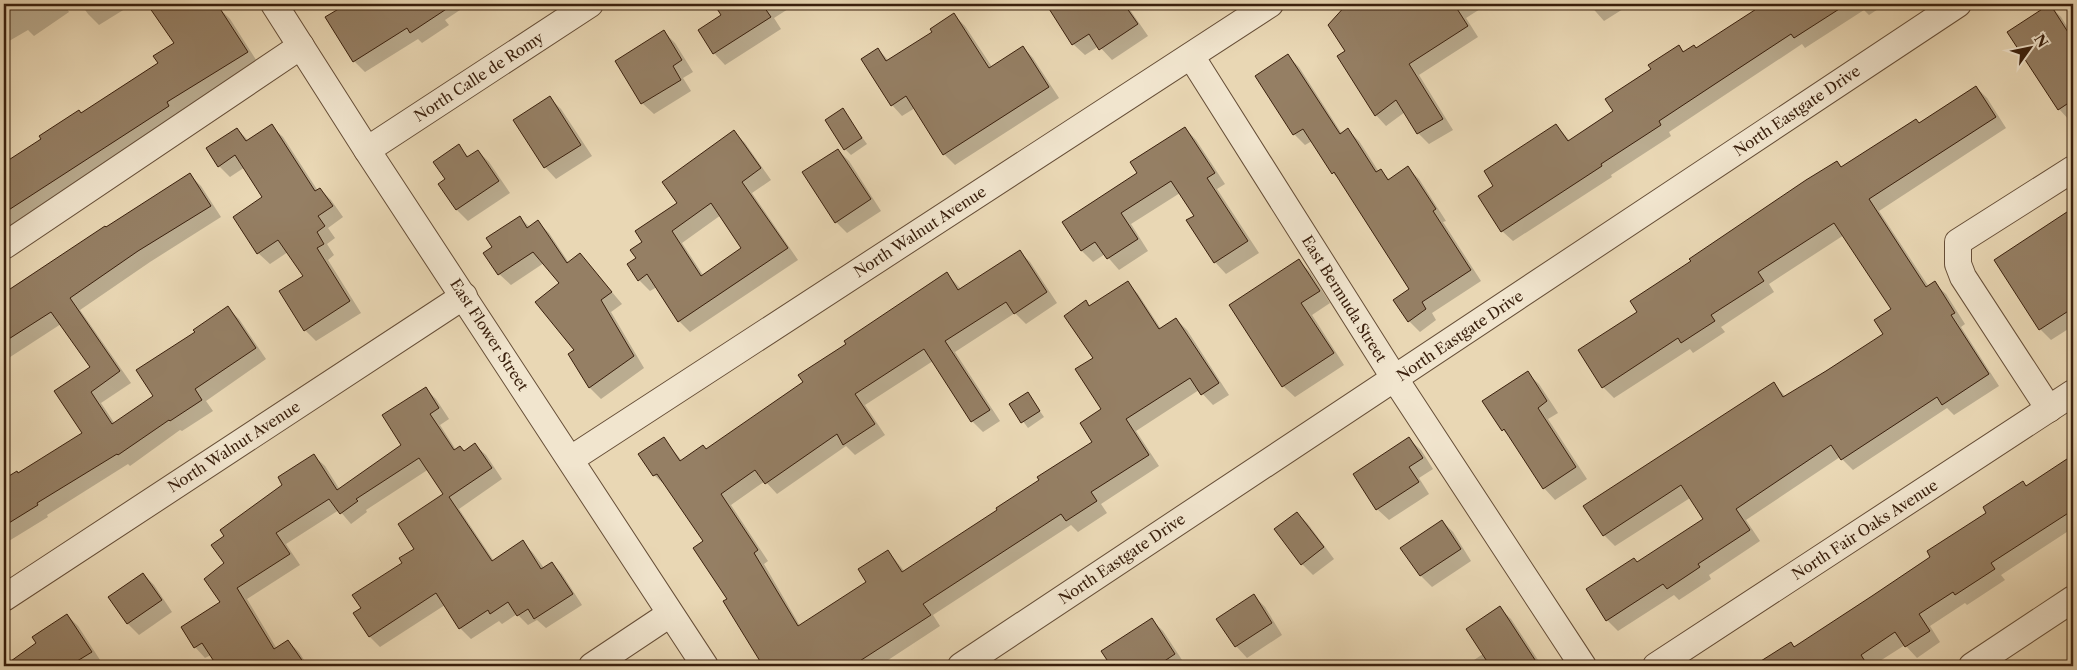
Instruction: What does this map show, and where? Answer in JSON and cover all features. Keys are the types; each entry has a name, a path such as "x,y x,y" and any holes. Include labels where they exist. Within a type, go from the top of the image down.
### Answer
{"street":[{"name":"East Flower Street","path":"274,4 367,150 705,666"},
{"name":"North Calle de Romy","path":"367,150 590,4"},
{"name":"North Walnut Avenue","path":"570,460 1270,4"},
{"name":"North Eastgate Drive","path":"961,666 1958,4"},
{"path":"4,246 301,46"},
{"name":"East Bermuda Street","path":"1191,56 1395,379 1583,666"},
{"path":"2049,409 1963,277 1958,264 1958,242 2073,170"},
{"name":"North Walnut Avenue","path":"4,598 464,296"},
{"name":"North Fair Oaks Avenue","path":"1656,666 2073,393"},
{"path":"1972,666 2073,599"},
{"path":"592,666 670,614"}],"building":[{"path":"147,4 217,4 248,52 167,102 169,106 4,213 4,163 41,139 39,136 79,110 81,113 158,63 153,56 174,43"},
{"path":"347,4 454,4 410,33 407,28 353,62 325,17"},
{"path":"714,4 762,4 771,17 713,54 698,30 721,15"},
{"path":"1046,4 1124,4 1138,24 1099,50 1089,34 1072,45"},
{"path":"1347,4 1454,4 1468,26 1409,64 1443,119 1417,134 1396,100 1375,116 1337,56 1345,51 1328,25"},
{"path":"1764,4 1847,4 1794,38 1791,34 1718,82 1659,121 1661,125 1601,164 1602,166 1501,232 1478,196 1493,186 1484,171 1556,124 1568,141 1613,111 1605,99 1651,69 1648,65 1679,45 1683,52 1694,45 1696,48"},
{"path":"2050,4 2073,40 2073,100 2058,110 2007,32"},
{"path":"954,13 989,68 1023,46 1049,87 943,155 906,96 891,106 861,59 878,48 886,61 932,32 930,29"},
{"path":"664,30 682,60 673,66 681,80 641,104 615,61"},
{"path":"1288,54 1340,134 1348,128 1376,172 1381,169 1388,180 1408,166 1436,209 1433,211 1471,270 1422,302 1426,309 1408,322 1393,300 1409,289 1334,172 1332,174 1303,129 1293,135 1255,76"},
{"path":"1976,86 1996,117 1869,199 1926,287 1935,281 1955,313 1951,315 1989,374 1942,405 1937,397 1841,460 1831,445 1736,509 1750,530 1698,564 1700,567 1667,589 1663,584 1606,621 1586,589 1634,558 1637,562 1703,519 1681,485 1603,536 1583,506 1774,382 1783,397 1826,371 1883,334 1874,320 1891,309 1834,223 1758,272 1764,281 1711,315 1715,321 1681,343 1678,338 1602,388 1578,350 1637,312 1630,301 1691,261 1689,259 1806,180 1837,161 1841,167 1916,119 1919,123"},
{"path":"550,96 581,145 544,168 513,120"},
{"path":"843,108 862,138 844,150 825,120"},
{"path":"272,124 315,191 320,188 333,206 318,216 325,226 317,232 324,244 317,248 350,301 304,331 279,291 303,276 278,240 257,254 233,217 262,197 235,155 218,167 206,148 237,128 246,141"},
{"path":"1185,127 1215,173 1207,178 1248,241 1214,263 1186,220 1194,216 1171,181 1121,213 1138,239 1107,259 1095,242 1081,251 1062,222 1137,173 1130,162"},
{"path":"734,130 761,168 742,182 788,248 678,322 647,274 638,281 627,264 636,258 630,250 642,242 635,231 677,203 662,182","holes":["711,203 741,248 701,276 672,231"]},
{"path":"459,144 467,157 478,150 499,181 456,210 438,184 445,179 433,162"},
{"path":"838,149 871,199 835,223 802,172"},
{"path":"190,173 211,206 138,251 70,298 120,371 91,392 112,424 153,396 136,370 195,332 193,330 228,306 256,348 195,389 202,400 118,455 37,503 38,505 4,526 4,479 17,471 18,473 82,433 54,391 90,367 51,312 4,342 4,293 105,226"},
{"path":"2073,208 2073,308 2039,330 1994,260"},
{"path":"520,216 527,228 538,220 567,263 580,253 612,292 601,300 634,356 589,388 568,354 574,350 535,302 559,283 533,252 498,275 483,253 492,247 486,238"},
{"path":"1020,250 1047,292 1014,314 1006,302 945,341 990,410 971,422 924,349 855,394 875,424 843,445 837,434 765,484 755,470 721,494 758,550 754,553 798,626 866,582 858,569 888,550 902,572 997,510 996,508 1039,480 1037,477 1092,442 1080,423 1101,409 1075,369 1093,358 1064,316 1086,300 1089,306 1128,281 1159,329 1176,318 1219,383 1201,395 1190,378 1126,419 1149,455 1091,492 1097,501 1066,521 1061,514 923,604 931,615 852,666 763,666 723,601 727,599 693,548 703,541 657,474 653,476 638,454 664,437 680,461 703,445 706,449 803,382 798,375 846,344 844,341 947,272 958,290"},
{"path":"1299,259 1320,291 1301,303 1334,353 1282,387 1229,305"},
{"path":"1528,371 1547,401 1538,408 1576,467 1543,489 1504,429 1502,431 1482,401"},
{"path":"426,387 439,408 430,414 454,450 460,446 464,451 475,443 492,468 449,497 492,561 523,540 541,569 552,562 573,594 534,619 528,609 517,616 508,602 490,614 488,610 459,629 436,593 369,637 353,613 361,608 352,595 402,563 399,558 414,549 398,524 443,494 419,458 356,499 358,501 340,514 329,499 276,533 290,554 237,588 274,649 288,640 306,666 217,666 202,643 194,648 181,627 220,602 204,579 224,563 211,545 224,536 220,530 282,485 278,477 314,454 337,490 401,445 382,415"},
{"path":"1028,392 1040,411 1021,423 1009,404"},
{"path":"1409,437 1423,458 1409,467 1419,482 1376,510 1353,474"},
{"path":"2073,455 2073,510 1991,563 1995,569 1955,595 1953,592 1919,614 1930,631 1905,647 1895,632 1861,655 1868,666 1753,666 1791,642 1794,647 1872,596 1930,557 1927,551 1986,513 1983,507 2023,481 2026,486"},
{"path":"1297,512 1324,547 1301,565 1274,529"},
{"path":"1442,520 1461,549 1420,576 1400,548"},
{"path":"143,573 162,600 127,624 108,597"},
{"path":"1254,594 1272,623 1235,647 1216,619"},
{"path":"1500,606 1539,666 1490,666 1466,629"},
{"path":"67,614 92,652 69,666 4,666 36,643 32,637"},
{"path":"1152,618 1175,654 1157,666 1111,666 1101,651"}]}
